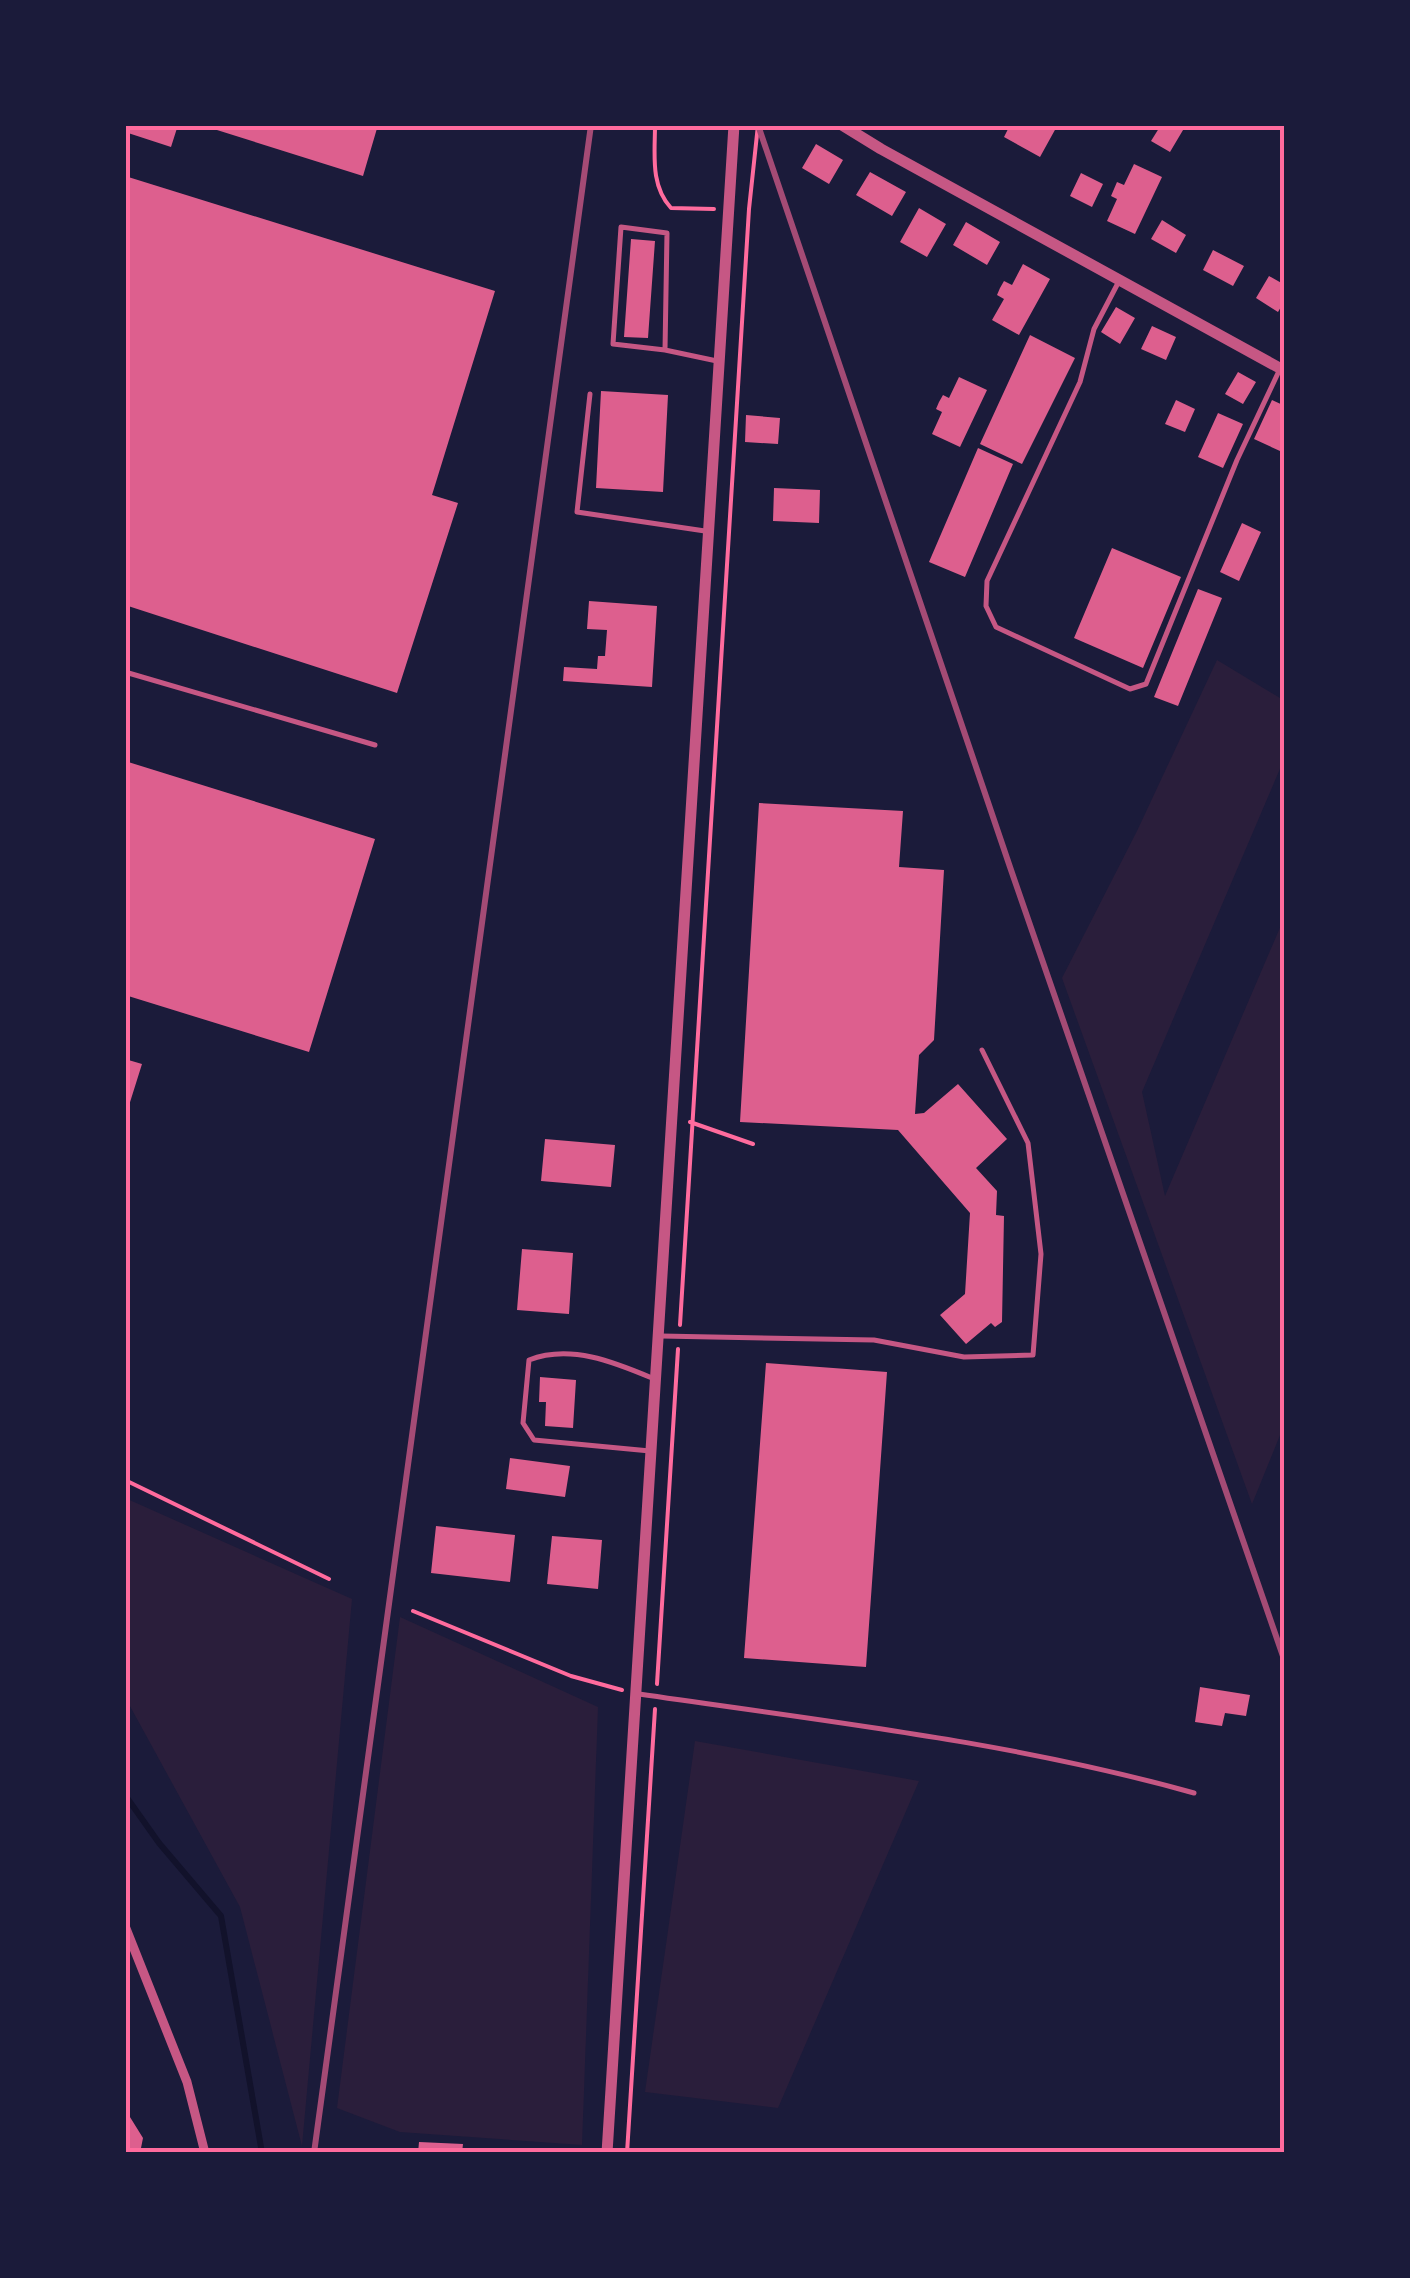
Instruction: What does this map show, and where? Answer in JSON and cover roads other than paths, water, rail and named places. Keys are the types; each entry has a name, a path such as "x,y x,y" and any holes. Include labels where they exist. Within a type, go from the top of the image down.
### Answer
{"street":[{"path":"607,2153 734,125"},
{"path":"842,125 880,150 1284,366"},
{"path":"125,1926 187,2082 204,2153"}],"lane":[{"path":"665,350 667,233 622,227 613,344 720,362"},
{"path":"1120,279 1094,329 1080,382 986,581 986,606 996,627 1130,689 1146,684 1237,460 1284,366"},
{"path":"590,394 577,512 708,531"},
{"path":"125,672 376,745"},
{"path":"658,1336 874,1340 964,1357 1033,1355 1041,1254 1028,1143 982,1050"},
{"path":"651,1450 534,1440 523,1423 529,1360 544,1354 602,1358 655,1379"},
{"path":"636,1694 934,1738 1114,1770 1194,1793"}],"waterway":[{"path":"125,1795 159,1843 221,1916 262,2153"}],"railway":[{"path":"314,2153 591,125"},
{"path":"758,125 1285,1662"}]}
